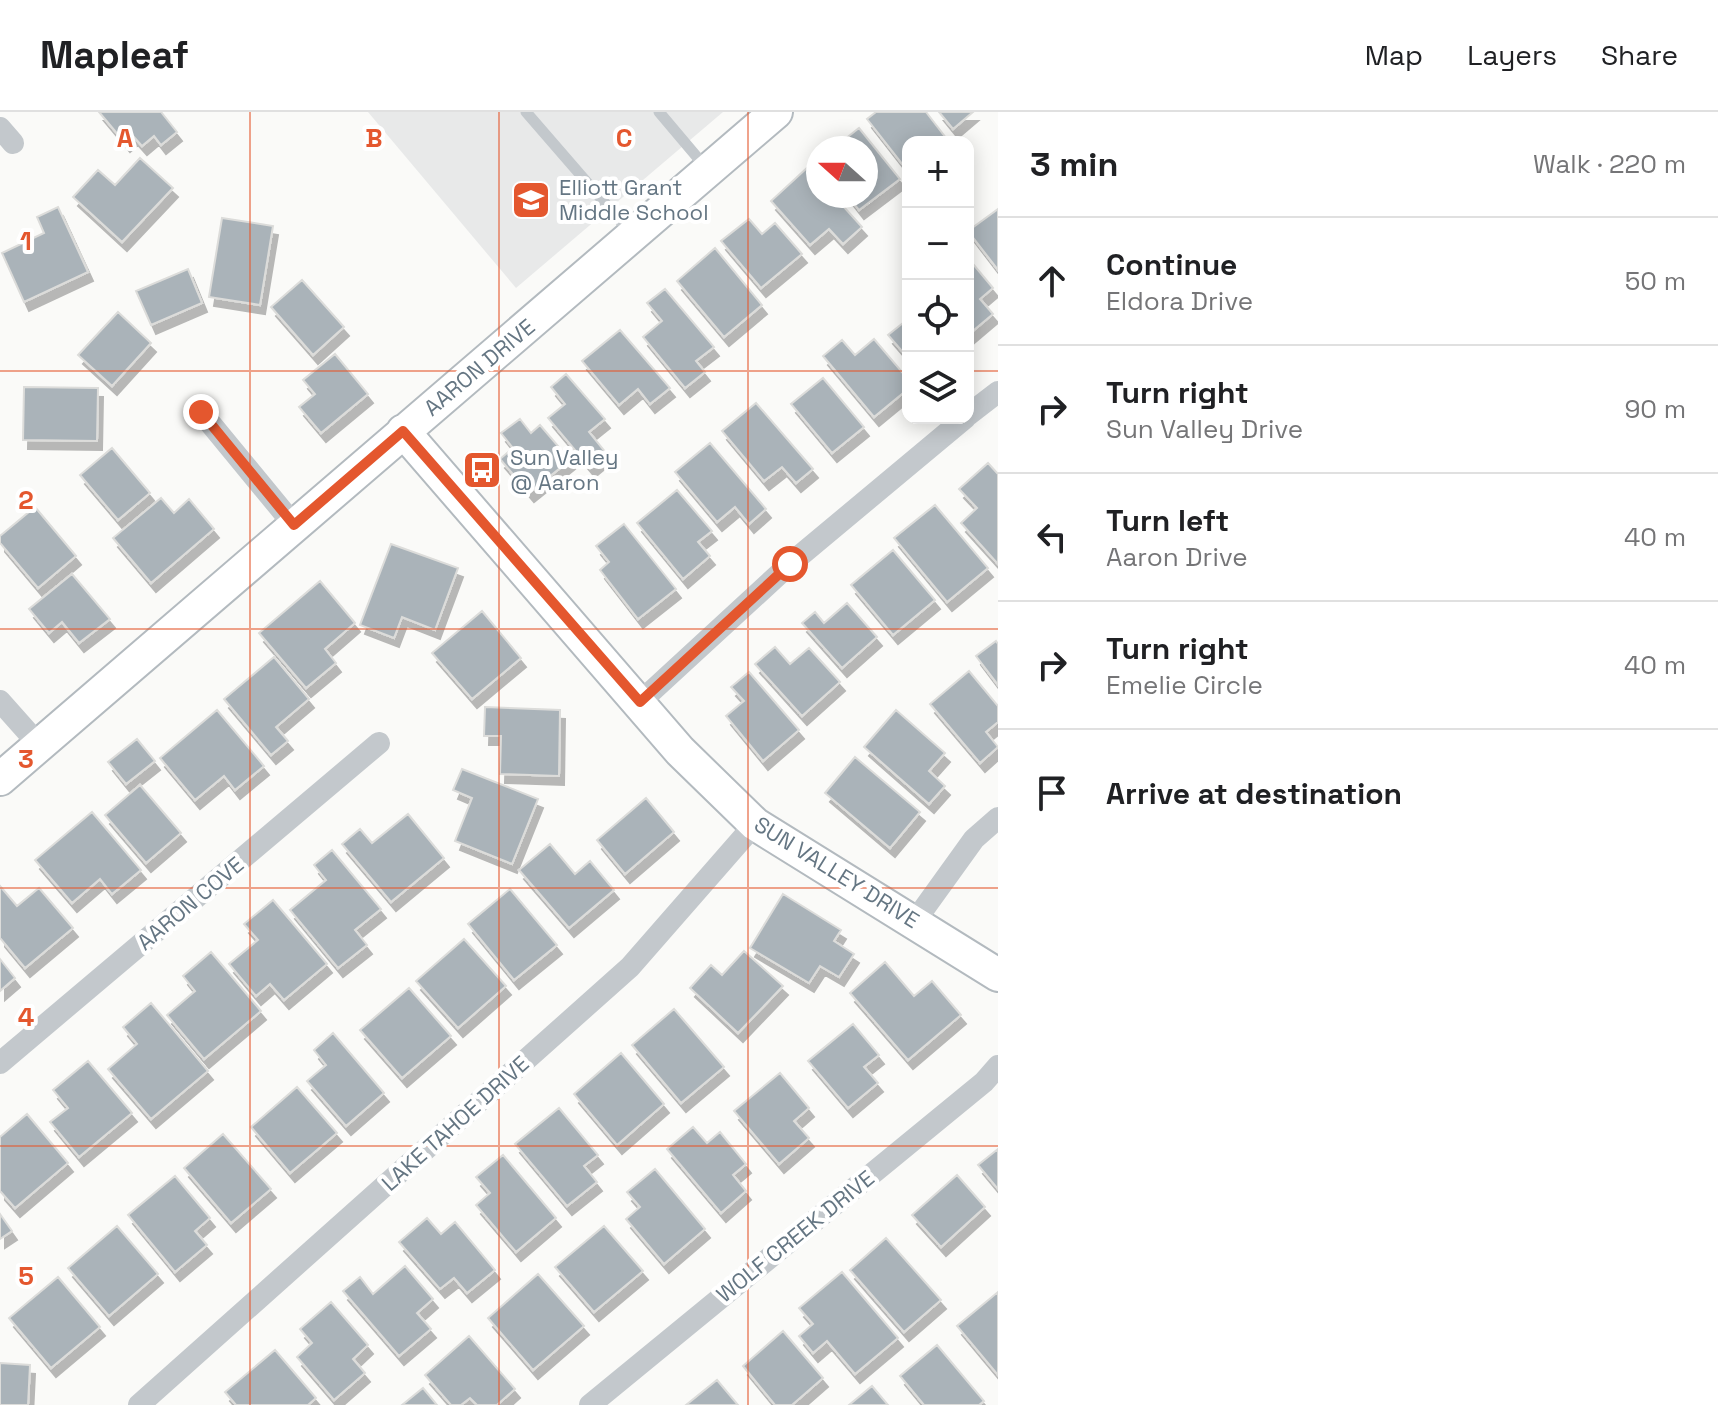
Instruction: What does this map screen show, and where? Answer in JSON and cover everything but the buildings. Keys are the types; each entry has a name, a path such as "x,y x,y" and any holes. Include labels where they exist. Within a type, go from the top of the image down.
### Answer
{"street":[{"name":"AARON DRIVE","path":"0,779 776,112"},
{"path":"974,411 998,392"},
{"path":"201,412 294,525"},
{"path":"640,702 790,564 958,424"},
{"name":"SUN VALLEY DRIVE","path":"403,431 680,751 755,824 998,975"},
{"path":"0,701 40,746"},
{"name":"AARON COVE","path":"0,1063 379,743"},
{"path":"915,921 974,839 998,818"},
{"name":"LAKE TAHOE DRIVE","path":"139,1405 630,967 755,824"},
{"name":"WOLF CREEK DRIVE","path":"590,1405 984,1082 998,1066"}],"lane":[{"path":"526,112 633,235"},
{"path":"659,112 708,170"}],"shaded area":[{"name":"Elliott Grant Middle School","path":"368,112 723,112 516,288"}],"place":[{"name":"Elliott Grant Middle School","path":"531,200"},
{"name":"Sun Valley @ Aaron","path":"482,470"}],"route":[{"path":"201,412 294,525 403,431 640,702 790,564"}]}
